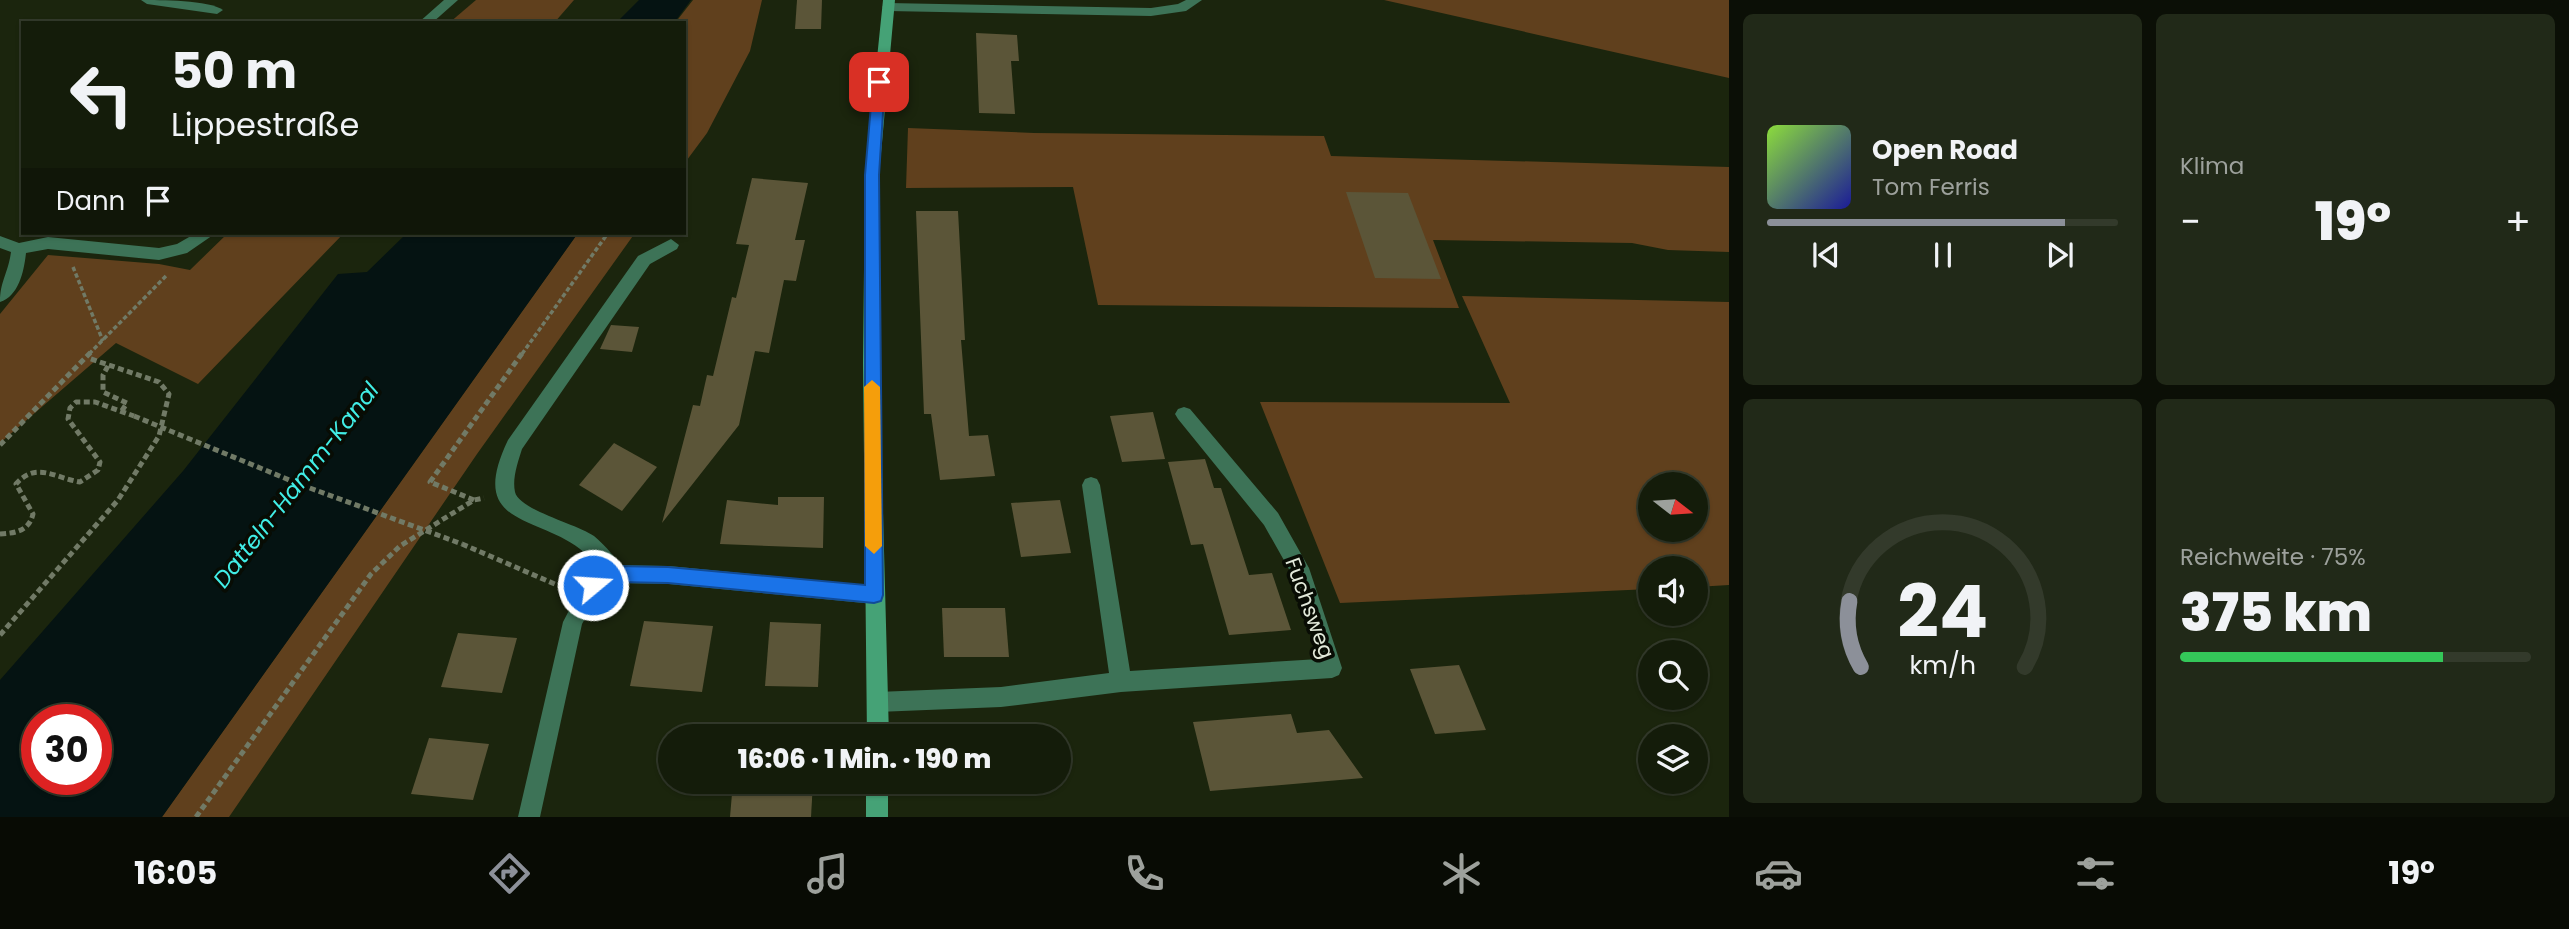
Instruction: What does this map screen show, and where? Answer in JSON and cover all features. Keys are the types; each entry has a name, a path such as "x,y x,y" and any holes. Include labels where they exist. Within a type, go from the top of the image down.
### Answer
{"main road":[{"path":"878,724 874,595 872,175 888,3"},
{"path":"877,794 877,817"}],"street":[{"path":"147,0 217,10"},
{"path":"426,21 452,0"},
{"path":"888,3 1151,12 1181,8 1196,0"},
{"path":"0,242 19,249 47,243 159,254 181,248 204,235"},
{"path":"615,574 586,541 519,512 505,495 504,471 514,446 644,260 671,245"},
{"path":"0,296 16,275 19,249"},
{"name":"Fuchsweg","path":"877,702 1001,697 1121,682 1332,668 1298,569 1271,519 1184,414"},
{"path":"1091,485 1121,682"},
{"path":"529,817 573,622 593,585 615,574 668,575 874,595"}],"path":[{"path":"474,500 430,482 607,235"},
{"path":"64,244 103,341"},
{"path":"0,445 178,264 181,248"},
{"path":"0,635 118,500 159,436 169,394 159,382 88,358"},
{"path":"108,365 103,375 103,392 127,403 121,412"},
{"path":"0,535 21,531 32,520 33,514 16,490 16,484 27,471 40,468 66,480 80,482 95,474 100,467 100,462 68,419 68,411 74,404 92,400 299,484 462,544 547,580"},
{"path":"196,817 371,574 400,546 474,500 505,495"}],"shaded area":[{"path":"476,0 574,0 556,21 451,21"},
{"path":"693,0 762,0 750,51 707,133 686,161 686,21 677,21"},
{"path":"1384,0 1729,0 1729,78"},
{"path":"908,128 1034,133 1324,136 1331,156 1729,167 1729,252 1668,250 1632,243 1433,240 1459,308 1098,305 1073,187 906,188"},
{"path":"226,235 342,235 198,384 116,343 0,443 0,314 48,255 159,264 190,270"},
{"path":"577,235 634,235 477,454 229,817 162,817"},
{"path":"1462,296 1729,302 1729,585 1708,586 1708,556 1638,556 1638,590 1340,603 1260,402 1510,403"}],"water":[{"path":"639,0 691,0 675,21 618,21"},
{"name":"Datteln-Hamm-Kanal","path":"405,235 577,235 162,817 0,817 0,680 183,471 338,274 367,272"}],"building":[{"path":"797,0 822,0 821,29 795,29"},
{"path":"976,33 1017,35 1019,61 1011,61 1015,114 979,113"},
{"path":"752,178 808,183 795,240 805,240 796,281 784,280 769,353 755,351 739,425 662,523 693,405 700,406 707,375 713,376 732,297 736,298 749,245 736,244"},
{"path":"1346,192 1408,193 1441,279 1375,278"},
{"path":"916,211 958,211 965,340 961,340 969,436 988,435 995,476 940,480 931,414 924,414"},
{"path":"611,325 639,327 632,352 600,349"},
{"path":"1153,412 1165,459 1122,462 1110,416"},
{"path":"614,443 657,467 622,511 579,485"},
{"path":"1205,459 1214,488 1221,488 1249,575 1272,573 1291,630 1229,635 1203,544 1191,545 1168,462"},
{"path":"778,497 824,497 823,548 720,544 727,500 778,505"},
{"path":"1060,500 1071,553 1021,557 1011,503"},
{"path":"942,608 1005,608 1009,657 944,657"},
{"path":"644,621 713,626 702,692 630,686"},
{"path":"770,622 821,624 818,687 765,686"},
{"path":"458,633 517,638 502,693 441,687"},
{"path":"1459,665 1486,730 1435,734 1410,669"},
{"path":"1291,714 1297,733 1329,730 1363,778 1210,791 1193,722"},
{"path":"429,738 489,744 473,800 411,794"},
{"path":"732,794 812,794 811,817 730,817"}],"slow traffic":[{"path":"872,387 874,546"}],"route":[{"path":"593,585 615,574 668,575 874,595 872,175 879,82"}]}
